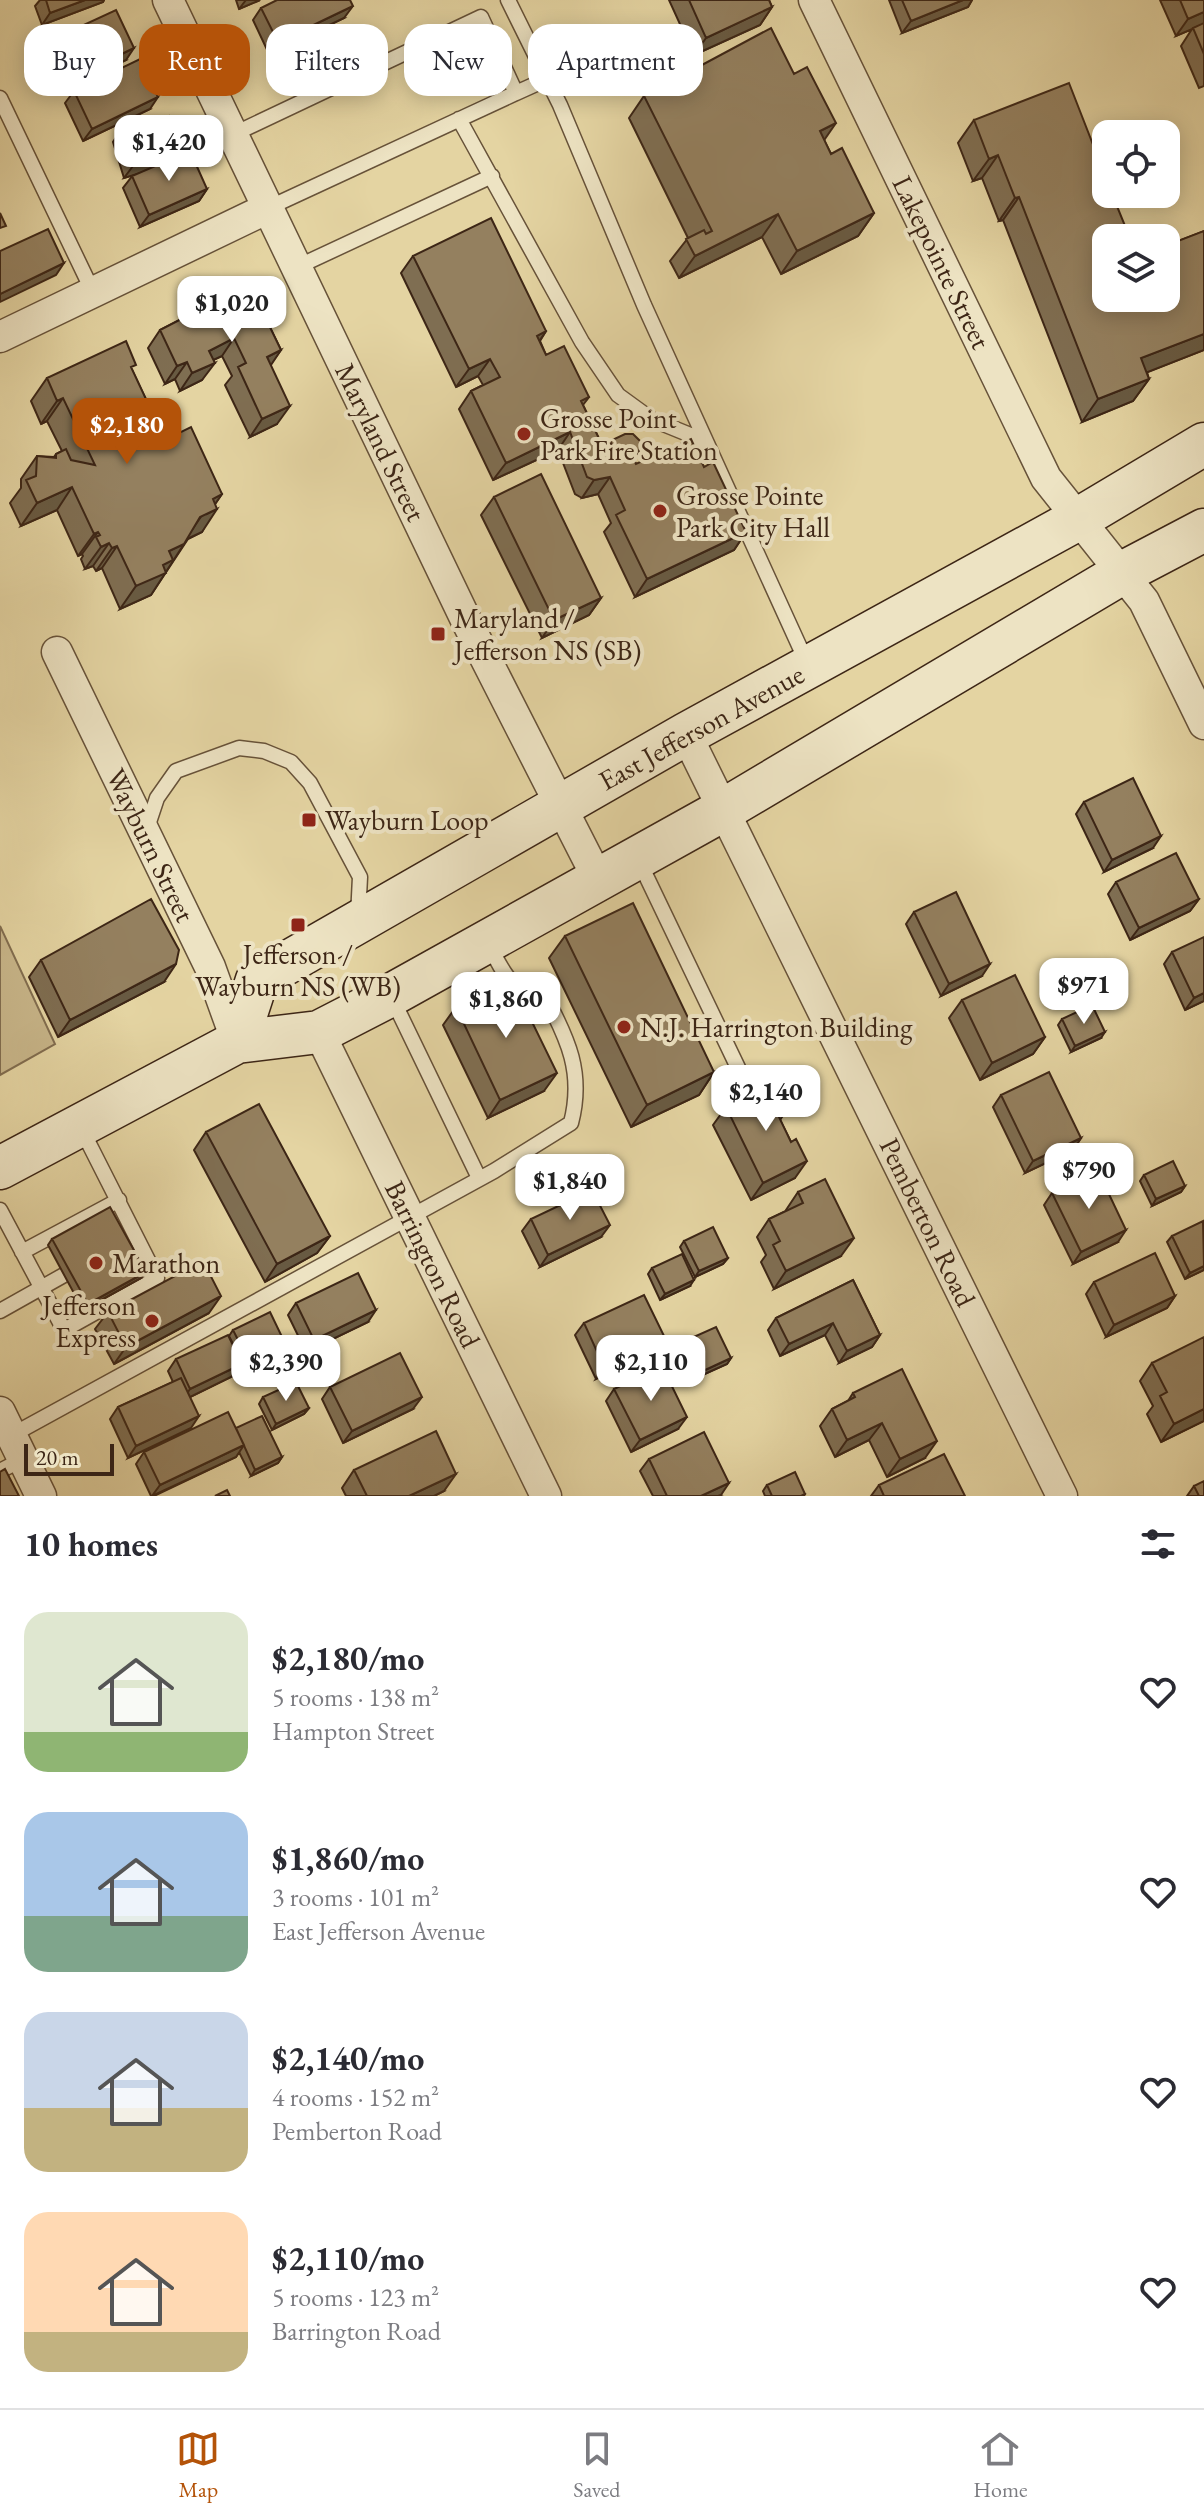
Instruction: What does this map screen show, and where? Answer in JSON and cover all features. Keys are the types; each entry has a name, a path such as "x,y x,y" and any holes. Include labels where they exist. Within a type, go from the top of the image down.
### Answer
{"main road":[{"name":"East Jefferson Avenue","path":"237,1042 257,980 686,734 1080,518 1204,444"},
{"path":"0,1168 237,1042 319,1032 391,995 638,859 1124,572 1204,530"}],"street":[{"name":"Maryland Street","path":"168,0 559,807 599,881"},
{"name":"Lakepointe Street","path":"814,0 1046,478 1124,572"},
{"path":"0,337 268,208"},
{"path":"1124,572 1144,601 1204,724"},
{"name":"Wayburn Street","path":"57,652 210,967 237,1042"},
{"name":"Pemberton Road","path":"686,734 1062,1496"},
{"name":"Barrington Road","path":"319,1032 546,1496"},
{"path":"9,1444 41,1496"}],"lane":[{"path":"508,0 528,41"},
{"path":"234,134 481,17 516,93"},
{"path":"268,208 528,88"},
{"path":"554,96 705,441 808,667"},
{"path":"0,98 93,292"},
{"path":"459,119 582,342 618,395 651,419 705,441"},
{"path":"297,267 492,176"},
{"path":"145,832 157,798 176,771 239,748 264,751 291,762 310,783 360,877 357,923"},
{"path":"638,859 741,1074"},
{"path":"9,1444 571,1123 578,1077 570,1042 545,996 522,993 511,982 487,942"},
{"path":"391,995 479,1178"},
{"path":"0,1210 64,1330 157,1278 80,1125"},
{"path":"22,1252 119,1200"},
{"path":"122,1243 137,1235"},
{"path":"0,1311 64,1275"}],"shaded area":[{"path":"0,926 55,1044 0,1075"}],"building":[{"path":"46,0 85,0 50,13"},
{"path":"277,0 350,0 353,6 316,24 269,24 261,8"},
{"path":"689,0 769,0 772,7 706,38 703,24 700,24"},
{"path":"902,0 963,0 911,21"},
{"path":"1180,0 1204,0 1204,12 1188,19"},
{"path":"116,10 123,24 86,24"},
{"path":"1204,23 1204,54 1193,28"},
{"path":"123,25 134,48 123,53"},
{"path":"771,28 794,74 807,67 836,123 820,131 831,154 842,148 874,213 797,251 778,214 695,256 686,239 704,230 706,234 712,231 644,96 703,96 703,64"},
{"path":"139,59 139,96 158,97 92,129 76,96 123,96 123,67"},
{"path":"1069,83 1092,142 1092,208 1118,208 1124,224 1092,224 1092,312 1180,312 1180,240 1204,231 1204,334 1141,358 1149,379 1098,399 1019,197 1015,198 998,155 989,159 974,120"},
{"path":"169,116 180,152 133,166 121,130"},
{"path":"190,151 207,189 149,215 132,176"},
{"path":"0,213 6,226 0,228"},
{"path":"491,218 546,331 537,336 546,355 564,346 589,397 581,401 602,445 625,434 633,434 640,441 639,453 633,457 636,464 691,439 704,467 713,462 746,532 647,579 616,515 625,510 610,477 594,480 587,477 570,432 506,463 471,391 500,377 490,359 469,369 413,256"},
{"path":"48,229 64,263 0,294 0,251"},
{"path":"249,284 281,350 267,357 290,406 262,419 238,367 246,363 234,338 209,351 215,363 192,373 187,362 177,366 160,330"},
{"path":"126,341 136,365 131,367 165,440 191,427 222,494 213,499 217,509 200,517 184,544 169,551 173,560 163,565 166,573 136,586 117,546 112,548 109,543 101,547 96,537 100,535 98,532 94,534 72,487 37,503 26,480 36,476 37,456 56,458 56,454 66,449 71,460 95,465 63,398 57,401 47,378"},
{"path":"541,474 601,598 554,620 494,497"},
{"path":"1133,778 1161,836 1112,860 1084,802"},
{"path":"1176,853 1199,899 1139,928 1116,882"},
{"path":"956,892 990,964 949,984 914,912"},
{"path":"151,899 179,950 176,964 70,1020 41,960"},
{"name":"N.J. Harrington Building","path":"633,903 714,1072 647,1105 565,936"},
{"path":"1204,937 1204,993 1194,998 1172,952"},
{"path":"1015,975 1045,1037 992,1063 962,1000"},
{"path":"512,981 557,1073 500,1100 456,1007"},
{"path":"1092,1005 1105,1032 1075,1046 1062,1019"},
{"path":"1049,1072 1081,1138 1033,1161 1001,1095"},
{"path":"774,1084 787,1110 778,1115 791,1142 796,1139 807,1161 763,1183 726,1107"},
{"path":"259,1104 330,1236 277,1264 206,1132"},
{"path":"1173,1161 1185,1186 1156,1199 1144,1175"},
{"path":"1098,1171 1126,1230 1081,1252 1052,1193"},
{"path":"825,1179 854,1238 786,1271 773,1245 780,1241 769,1219 803,1203 798,1192"},
{"path":"592,1190 610,1225 548,1255 531,1219"},
{"path":"110,1207 146,1272 88,1304 52,1239"},
{"path":"1203,1221 1204,1266 1190,1273 1172,1236"},
{"path":"713,1227 728,1258 699,1271 684,1241"},
{"path":"1155,1253 1175,1296 1114,1325 1094,1282"},
{"path":"682,1254 694,1280 665,1294 652,1268"},
{"path":"203,1261 221,1296 126,1347 108,1312"},
{"path":"358,1273 376,1310 314,1340 296,1303"},
{"path":"853,1280 880,1335 847,1351 833,1323 789,1344 776,1318"},
{"path":"644,1295 665,1338 604,1367 584,1323"},
{"path":"270,1312 283,1339 246,1356 233,1330"},
{"path":"716,1327 731,1358 703,1371 687,1340"},
{"path":"228,1335 242,1364 190,1389 176,1359"},
{"path":"1204,1337 1204,1409 1174,1424 1160,1396 1167,1392 1152,1363"},
{"path":"400,1353 422,1397 352,1431 330,1387"},
{"path":"662,1366 687,1417 640,1440 614,1389"},
{"path":"902,1369 937,1441 900,1459 882,1423 847,1440 832,1409 855,1397 853,1393"},
{"path":"181,1378 199,1416 136,1446 118,1407"},
{"path":"296,1382 309,1408 276,1424 263,1397"},
{"path":"228,1412 244,1445 160,1485 144,1452"},
{"path":"262,1416 282,1457 255,1470 236,1428"},
{"path":"436,1431 456,1474 409,1496 367,1496 354,1470"},
{"path":"704,1432 729,1483 701,1496 667,1496 649,1459"},
{"path":"944,1454 965,1496 884,1496 879,1485"},
{"path":"5,1469 19,1496 0,1496 0,1472"},
{"path":"795,1472 805,1494 772,1496 767,1485"},
{"path":"1204,1481 1204,1496 1199,1496 1194,1486"},
{"path":"227,1490 230,1496 215,1496"}],"place":[{"name":"Grosse Point Park Fire Station","path":"524,434"},
{"name":"Grosse Pointe Park City Hall","path":"660,511"},
{"name":"Maryland / Jefferson NS (SB)","path":"438,634"},
{"name":"Wayburn Loop","path":"309,820"},
{"name":"Jefferson / Wayburn NS (WB)","path":"298,925"},
{"name":"N.J. Harrington Building","path":"624,1027"},
{"name":"Marathon","path":"96,1263"},
{"name":"Jefferson Express","path":"152,1321"}]}
